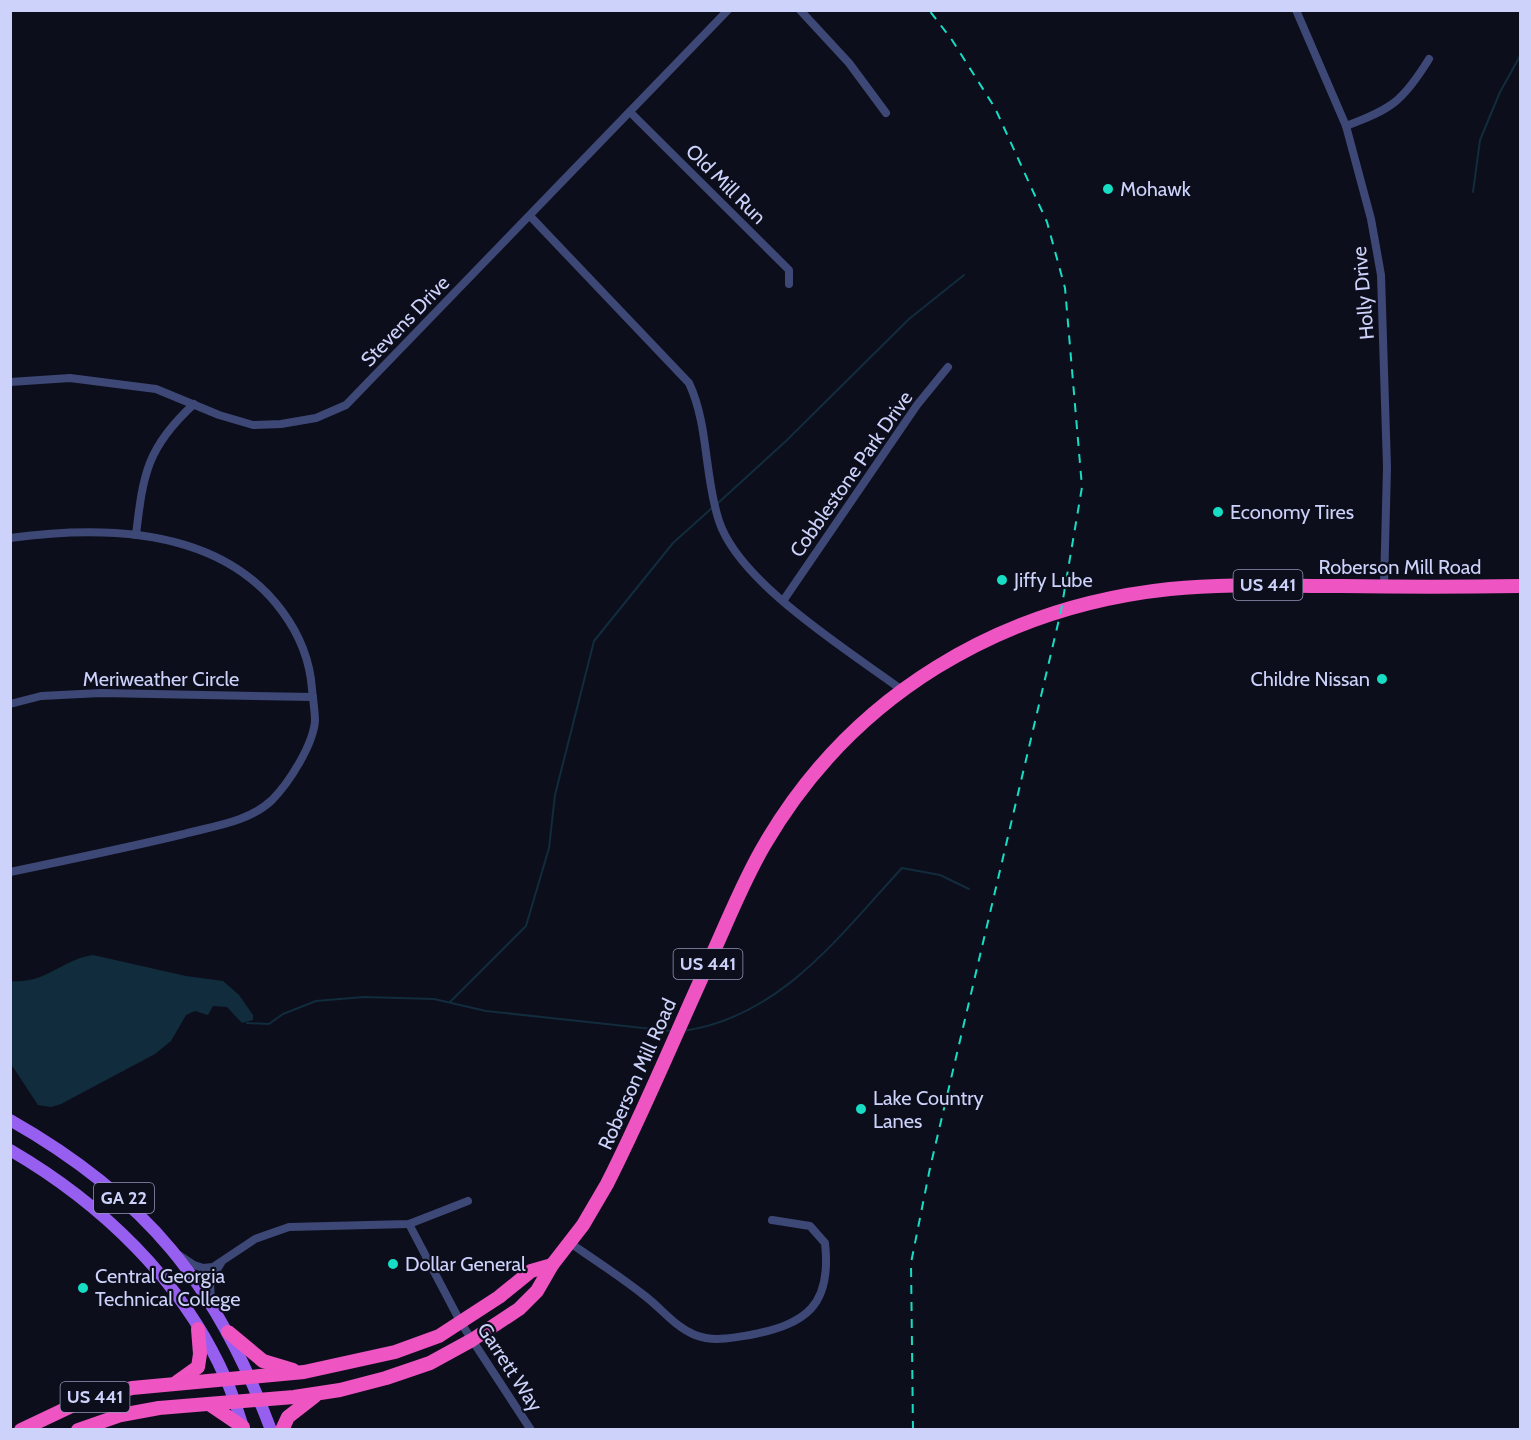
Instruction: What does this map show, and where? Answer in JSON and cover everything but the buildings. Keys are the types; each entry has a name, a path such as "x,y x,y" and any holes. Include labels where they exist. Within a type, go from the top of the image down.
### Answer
{"highway":[{"name":"Roberson Mill Road","path":"234,1402 317,1394 363,1385 408,1371 472,1340 519,1309 537,1291 607,1184 741,889 771,833 803,787 833,752 902,690 949,657 993,636 1041,618 1107,600 1192,587 1521,586"},
{"name":"Roberson Mill Road","path":"227,1380 304,1372 395,1352 439,1336 461,1323 531,1271 552,1265"},
{"path":"174,1383 188,1377 198,1367 200,1354 198,1329"},
{"path":"228,1332 263,1361 304,1372"},
{"name":"US 441","path":"21,1430 58,1410 97,1396 132,1388 227,1380"},
{"path":"282,1430 288,1417 317,1394"},
{"name":"US 441","path":"78,1430 140,1411 234,1402"},
{"path":"209,1404 243,1428"}],"main road":[{"name":"GA 22","path":"10,1120 105,1182 151,1224 178,1255 228,1332 251,1377 271,1430"},
{"name":"GA 22","path":"10,1150 56,1178 113,1224 153,1266 198,1329 227,1380 243,1428"}],"street":[{"name":"Stevens Drive","path":"10,382 70,378 146,387 253,425 281,424 316,418 346,405 728,10"},
{"path":"800,10 849,63 886,113"},
{"name":"Holly Drive","path":"1296,10 1346,126 1371,219 1381,275 1387,467 1384,587"},
{"path":"1346,126 1382,113 1405,96 1429,59"},
{"name":"Old Mill Run","path":"630,112 789,270 789,284"},
{"path":"530,216 689,383 698,402 719,522 738,560 783,601 902,690"},
{"name":"Cobblestone Park Drive","path":"783,601 917,405 948,367"},
{"path":"136,535 145,476 153,452 177,419 194,404"},
{"path":"10,537 56,531 136,535 202,550 231,564 271,596 293,626 311,664 315,722 302,760 272,800 249,816 158,840 10,872"},
{"name":"Meriweather Circle","path":"10,704 40,696 101,693 313,697"},
{"path":"178,1255 203,1268 221,1263 255,1239 289,1227 409,1224 468,1201"},
{"path":"570,1243 645,1295 682,1329 707,1338 728,1338 782,1329 794,1324 815,1304 820,1292 825,1275 825,1243 810,1226 771,1220"},
{"name":"Garrett Way","path":"409,1224 461,1323 531,1430"},
{"path":"211,1304 210,1281 221,1263"}],"water":[{"path":"93,955 186,976 223,981 239,995 253,1015 253,1020 242,1023 227,1007 213,1006 208,1015 195,1011 186,1015 171,1041 155,1054 61,1104 51,1107 38,1105 11,1064 11,981 34,979 72,961"}],"waterway":[{"path":"1473,192 1480,140 1500,92 1520,56"},
{"path":"718,503 786,441 909,319 964,275"},
{"path":"450,1002 526,926 549,848 555,795 594,641 673,543 713,507"},
{"path":"683,1031 718,1023 750,1009 779,991 831,946 902,868 940,875 969,889"},
{"path":"247,1023 269,1024 283,1014 316,1001 364,997 434,999 486,1011 671,1031"}],"railway":[{"path":"913,1430 911,1263 930,1168 1061,611 1082,487 1065,288 1047,222 995,108 952,40 929,10"}],"place":[{"name":"Mohawk","path":"1108,189"},
{"name":"Economy Tires","path":"1218,512"},
{"name":"Jiffy Lube","path":"1002,580"},
{"name":"Childre Nissan","path":"1382,679"},
{"name":"Lake Country Lanes","path":"861,1109"},
{"name":"Dollar General","path":"393,1264"},
{"name":"Central Georgia Technical College","path":"83,1288"}]}
